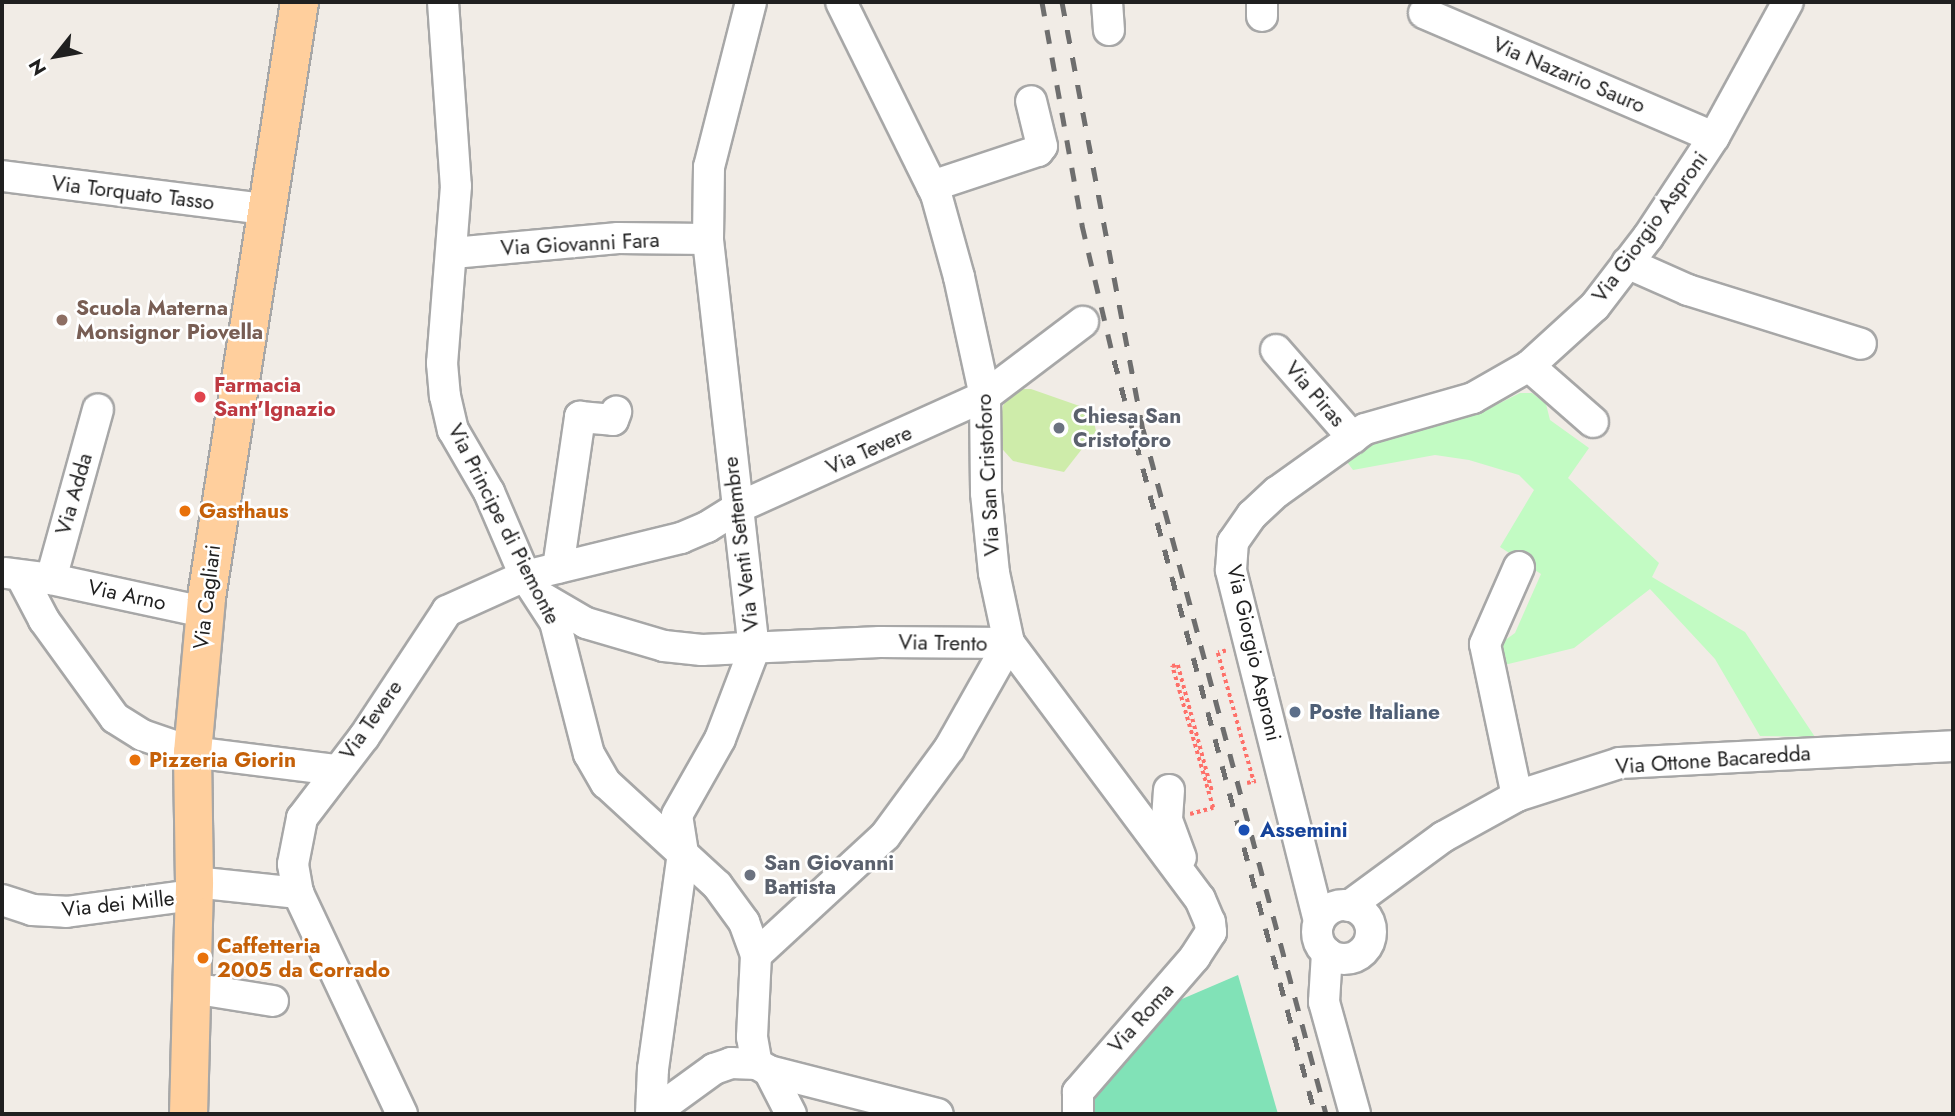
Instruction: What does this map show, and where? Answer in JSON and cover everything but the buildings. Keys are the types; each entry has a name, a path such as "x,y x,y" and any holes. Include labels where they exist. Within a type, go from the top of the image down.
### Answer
{"main road":[{"name":"Via Cagliari","path":"188,1114 194,888 191,752 204,612 264,209 299,2"}],"street":[{"name":"Via Principe di Piemonte","path":"443,2 456,186 453,253 442,363 445,396 453,430 489,492 565,654 597,770 718,885 744,922 756,955 752,1037 763,1068 791,1114"},
{"name":"Via Venti Settembre","path":"651,1114 653,1069 684,853 677,815 720,739 754,650 708,239 709,167 751,2"},
{"name":"Via San Cristoforo","path":"841,2 932,186 959,277 985,396 987,506 998,600 1009,643"},
{"name":"Via Giorgio Asproni","path":"1336,962 1318,938 1345,914 1313,889 1231,570 1233,542 1252,515 1277,492 1365,429 1473,398 1529,366 1595,306 1714,137 1788,2"},
{"name":"Via Nazario Sauro","path":"1424,13 1714,137"},
{"path":"932,186 1038,152 1042,146 1031,102"},
{"name":"Via Torquato Tasso","path":"2,176 264,209"},
{"name":"Via Giovanni Fara","path":"453,253 618,238 708,239"},
{"path":"1627,263 1688,290 1861,344"},
{"name":"Via Tevere","path":"11,574 115,718 142,735 191,752 336,770 364,737 447,611 534,587 558,568 681,538 737,508 985,396 1083,321"},
{"name":"Via Piras","path":"1276,350 1353,438"},
{"path":"1529,366 1593,422"},
{"name":"Via Adda","path":"51,579 98,409"},
{"path":"558,568 580,418 613,420 616,412"},
{"path":"1517,796 1485,643 1519,567"},
{"name":"Via Tevere","path":"11,574 51,579"},
{"name":"Via Arno","path":"51,579 204,612"},
{"name":"Via Trento","path":"534,587 586,622 664,646 754,650 880,642 1009,643 1205,911"},
{"path":"756,955 885,836 949,749 1009,643"},
{"name":"Via Ottone Bacaredda","path":"1345,914 1443,837 1517,796 1620,763 1953,746"},
{"path":"336,770 302,818 293,864 298,893 402,1114"},
{"path":"1169,790 1167,820 1205,911"},
{"name":"Via dei Mille","path":"2,900 32,910 66,912 194,888 298,893"},
{"name":"Via Roma","path":"1078,1114 1078,1092 1195,957 1211,932 1205,911"},
{"path":"1345,914 1370,940 1336,962 1325,1002 1355,1114"},
{"path":"192,988 273,1001"},
{"path":"651,1114 714,1069 731,1063 763,1068 938,1114"}],"path":[{"path":"1167,820 1213,808 1212,791 1178,665 1172,666 1212,791"},
{"path":"1246,752 1254,782"}],"green space":[{"path":"1012,389 1031,389 1091,410 1096,431 1064,472 1013,461 996,442 1003,406"},
{"path":"1520,393 1532,393 1546,404 1550,420 1589,448 1568,478 1659,563 1652,577 1745,632 1815,737 1760,736 1715,659 1650,589 1574,648 1500,666 1497,646 1515,633 1541,574 1500,547 1534,490 1519,475 1469,460 1435,455 1353,470 1344,458 1379,440 1480,413"},
{"path":"1238,975 1278,1114 1090,1114 1089,1095 1175,1002"}],"railway":[{"path":"1042,2 1082,225 1114,360 1315,1114"},
{"path":"1062,2 1143,429 1326,1114"}],"place":[{"name":"Scuola Materna Monsignor Piovella","path":"62,320"},
{"name":"Farmacia Sant'Ignazio","path":"200,397"},
{"name":"Chiesa San Cristoforo","path":"1059,428"},
{"name":"Gasthaus","path":"185,511"},
{"name":"Poste Italiane","path":"1295,712"},
{"name":"Pizzeria Giorin","path":"135,760"},
{"name":"Assemini","path":"1244,830"},
{"name":"San Giovanni Battista","path":"750,875"},
{"name":"Caffetteria 2005 da Corrado","path":"203,958"}]}
